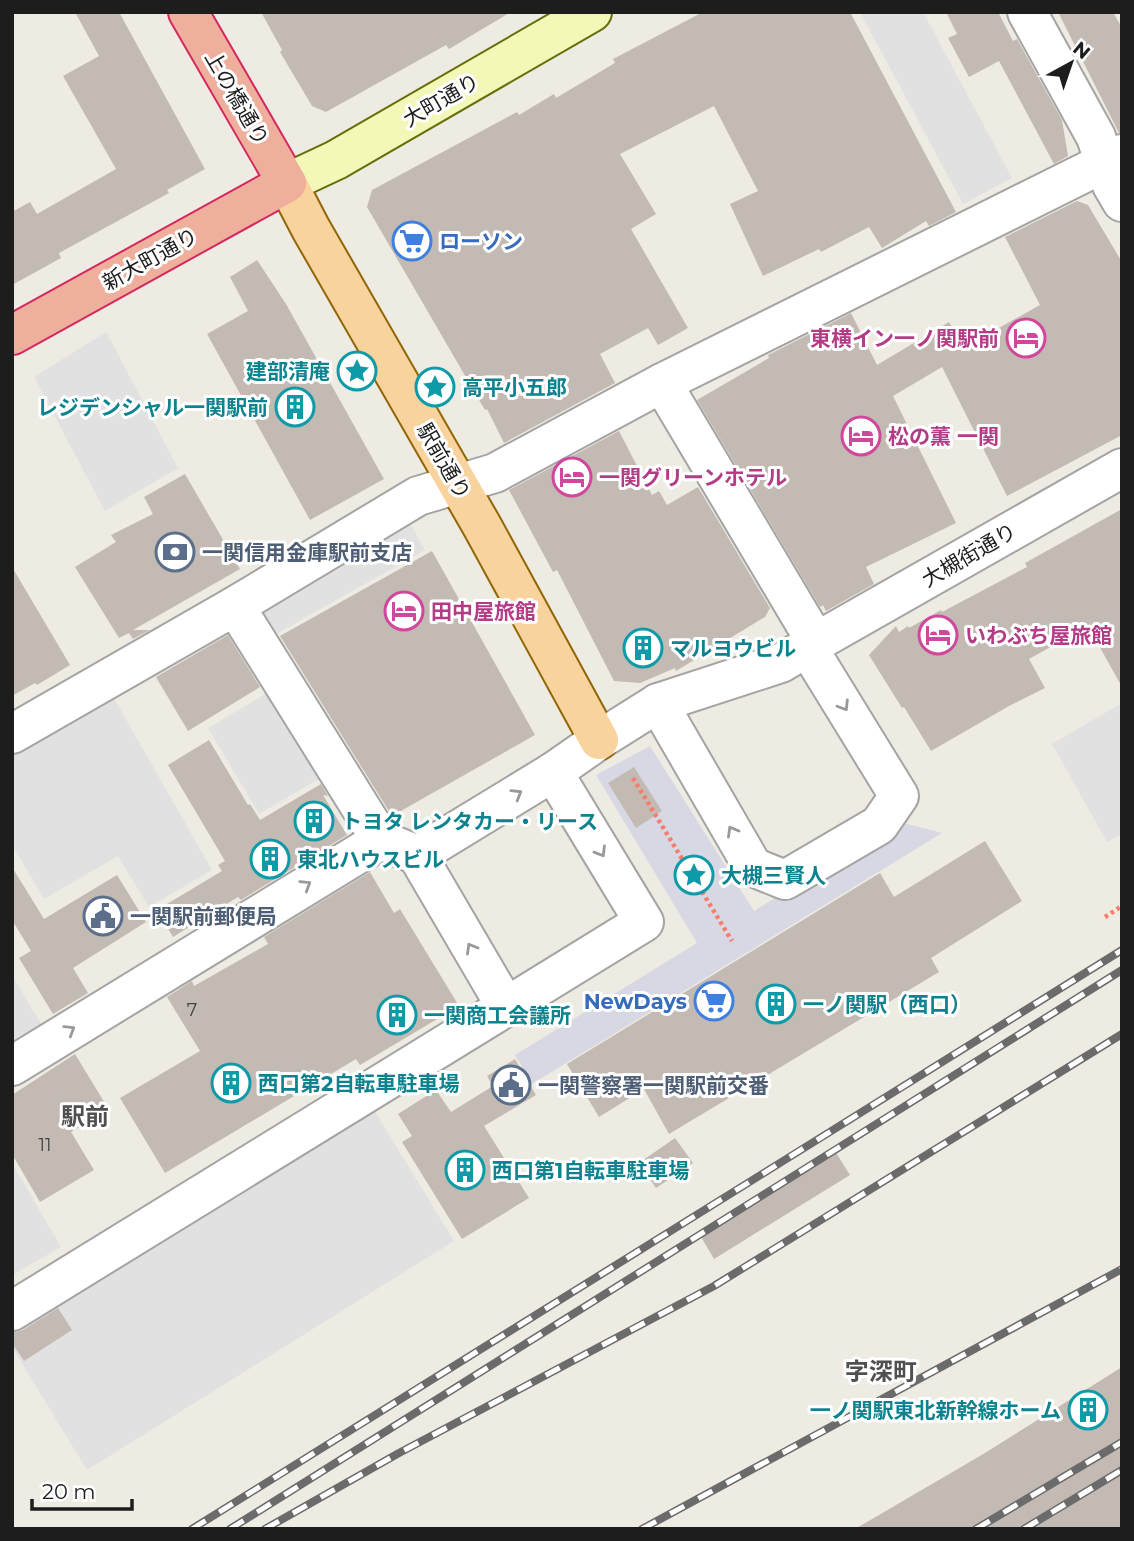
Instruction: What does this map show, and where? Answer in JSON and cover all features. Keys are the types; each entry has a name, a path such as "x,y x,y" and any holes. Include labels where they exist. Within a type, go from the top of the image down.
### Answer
{"highway":[{"name":"上の橋通り","path":"188,12 287,183"},
{"name":"新大町通り","path":"12,335 287,183"}],"main road":[{"name":"大町通り","path":"287,183 336,160 592,12"},
{"name":"駅前通り","path":"287,183 599,740"}],"street":[{"path":"1027,12 1096,137 1113,159 1122,202"},
{"path":"12,734 235,606 418,496 495,473 662,383 1113,159"},
{"path":"658,703 753,867 785,880 879,825 899,796 662,383"},
{"name":"大槻街通り","path":"417,855 553,772 658,703 781,663 1122,468"},
{"path":"235,606 381,840 417,855 506,1007"},
{"path":"12,1311 644,922 553,772"},
{"path":"12,1066 381,840"}],"path":[{"path":"634,778 732,941"},
{"path":"1105,917 1122,906"}],"shaded area":[{"path":"860,12 923,12 1012,178 963,204"},
{"path":"106,332 178,468 105,511 34,377"},
{"path":"407,518 425,550 271,637 253,605"},
{"path":"274,689 324,776 259,814 208,728"},
{"path":"112,695 212,870 149,907 118,856 44,899 12,844 12,752"},
{"path":"1122,703 1122,834 1107,842 1052,744"},
{"path":"650,746 754,911 899,822 942,833 532,1084 515,1055 697,943 596,775"},
{"path":"12,975 41,1024 12,1040"},
{"path":"374,1110 454,1241 87,1470 12,1347 12,1333"},
{"path":"12,1163 61,1247 12,1275"}],"building":[{"path":"75,12 119,12 205,169 167,190 169,193 59,253 61,258 12,285 12,212 30,202 37,214 116,169 63,76 99,56"},
{"path":"261,12 511,12 449,49 446,45 326,112 312,106 280,52 282,50"},
{"path":"703,12 850,12 956,212 929,226 926,221 882,248 869,227 821,252 819,249 763,276 730,204 758,191 714,106 620,154 656,214 631,229 688,328 658,345 648,328 600,354 615,383 504,443 487,409 485,410 367,207 372,190 517,112 519,115 554,94 556,98 615,63 613,59"},
{"path":"946,12 998,12 1013,41 1017,39 1062,120 1068,156 1054,164 999,61 969,77 948,38 957,34"},
{"path":"1058,12 1113,12 1122,28 1122,132 1119,133"},
{"path":"1077,201 1088,205 1122,262 1122,435 1007,496 942,367 893,396 956,523 866,567 874,584 826,611 823,605 820,607 697,400 769,358 768,355 851,313 877,365 949,322 965,347 1040,305 1005,237"},
{"name":"レジデンシャル一関駅前","path":"257,260 286,304 384,479 310,520 207,334 248,311 230,277"},
{"path":"619,431 652,495 659,491 667,505 698,487 770,608 765,617 676,671 675,668 640,683 614,681 557,570 553,572 509,490"},
{"name":"一関信用金庫駅前支店","path":"185,474 240,569 133,630 150,630 133,639 129,633 119,638 75,567 116,542 111,535 153,514 144,497"},
{"path":"1122,509 1122,687 1088,626 1029,659 1045,688 931,751 869,655 896,626 899,632 941,610 942,612 1027,567 1025,563"},
{"path":"432,551 535,735 392,816 280,636"},
{"path":"12,567 70,665 12,696"},
{"path":"228,635 260,687 188,731 156,677"},
{"path":"209,740 260,820 321,784 328,796 323,795 347,835 241,900 238,897 173,937 157,910 222,871 218,865 225,861 168,765"},
{"path":"634,767 662,811 636,828 608,783"},
{"name":"一ノ関駅（西口）","path":"985,841 1022,901 931,958 939,972 669,1134 644,1089 599,1117 567,1064 880,873 894,897"},
{"path":"12,867 44,919 117,875 146,922 73,968 88,993 53,1014 19,958 31,951 12,920"},
{"path":"370,872 394,913 400,909 459,1006 360,1065 356,1059 165,1173 120,1098 200,1051 167,997 192,981 194,986 268,944 264,937"},
{"path":"75,1054 109,1110 71,1132 94,1170 40,1202 12,1154 12,1095"},
{"name":"西口第1自転車駐車場","path":"515,1059 536,1095 484,1126 529,1198 462,1239 402,1142 412,1136 398,1114 436,1090 451,1112 493,1086 487,1076"},
{"path":"675,1138 693,1163 656,1188 639,1163"},
{"path":"835,1151 850,1175 714,1259 700,1235"},
{"path":"58,1308 72,1330 24,1361 12,1343 12,1333 23,1330"},
{"name":"一ノ関駅東北新幹線ホーム","path":"1122,1367 1122,1529 855,1529 985,1453"}],"railway":[{"path":"192,1529 1122,950"},
{"path":"230,1529 1122,970"},
{"path":"265,1529 399,1453 714,1286 1122,1034"},
{"path":"642,1529 1122,1269"},
{"path":"976,1529 1122,1442"},
{"path":"1024,1529 1122,1470"}],"place":[{"name":"ローソン","path":"412,241"},
{"name":"東横イン一ノ関駅前","path":"1026,338"},
{"name":"建部清庵","path":"357,371"},
{"name":"高平小五郎","path":"435,387"},
{"name":"レジデンシャル一関駅前","path":"295,407"},
{"name":"松の薫 一関","path":"861,436"},
{"name":"一関グリーンホテル","path":"572,477"},
{"name":"一関信用金庫駅前支店","path":"175,552"},
{"name":"田中屋旅館","path":"404,611"},
{"name":"いわぶち屋旅館","path":"938,635"},
{"name":"マルヨウビル","path":"643,648"},
{"name":"トヨタ レンタカー・リース","path":"314,821"},
{"name":"東北ハウスビル","path":"270,859"},
{"name":"大槻三賢人","path":"694,875"},
{"name":"一関駅前郵便局","path":"103,916"},
{"name":"NewDays","path":"714,1001"},
{"name":"一ノ関駅（西口）","path":"776,1004"},
{"name":"一関商工会議所","path":"397,1015"},
{"name":"西口第2自転車駐車場","path":"231,1083"},
{"name":"一関警察署一関駅前交番","path":"511,1085"},
{"name":"西口第1自転車駐車場","path":"465,1170"},
{"name":"一ノ関駅東北新幹線ホーム","path":"1088,1410"}],"district":[{"name":"駅前","path":"85,1116"},
{"name":"字深町","path":"881,1371"}]}
